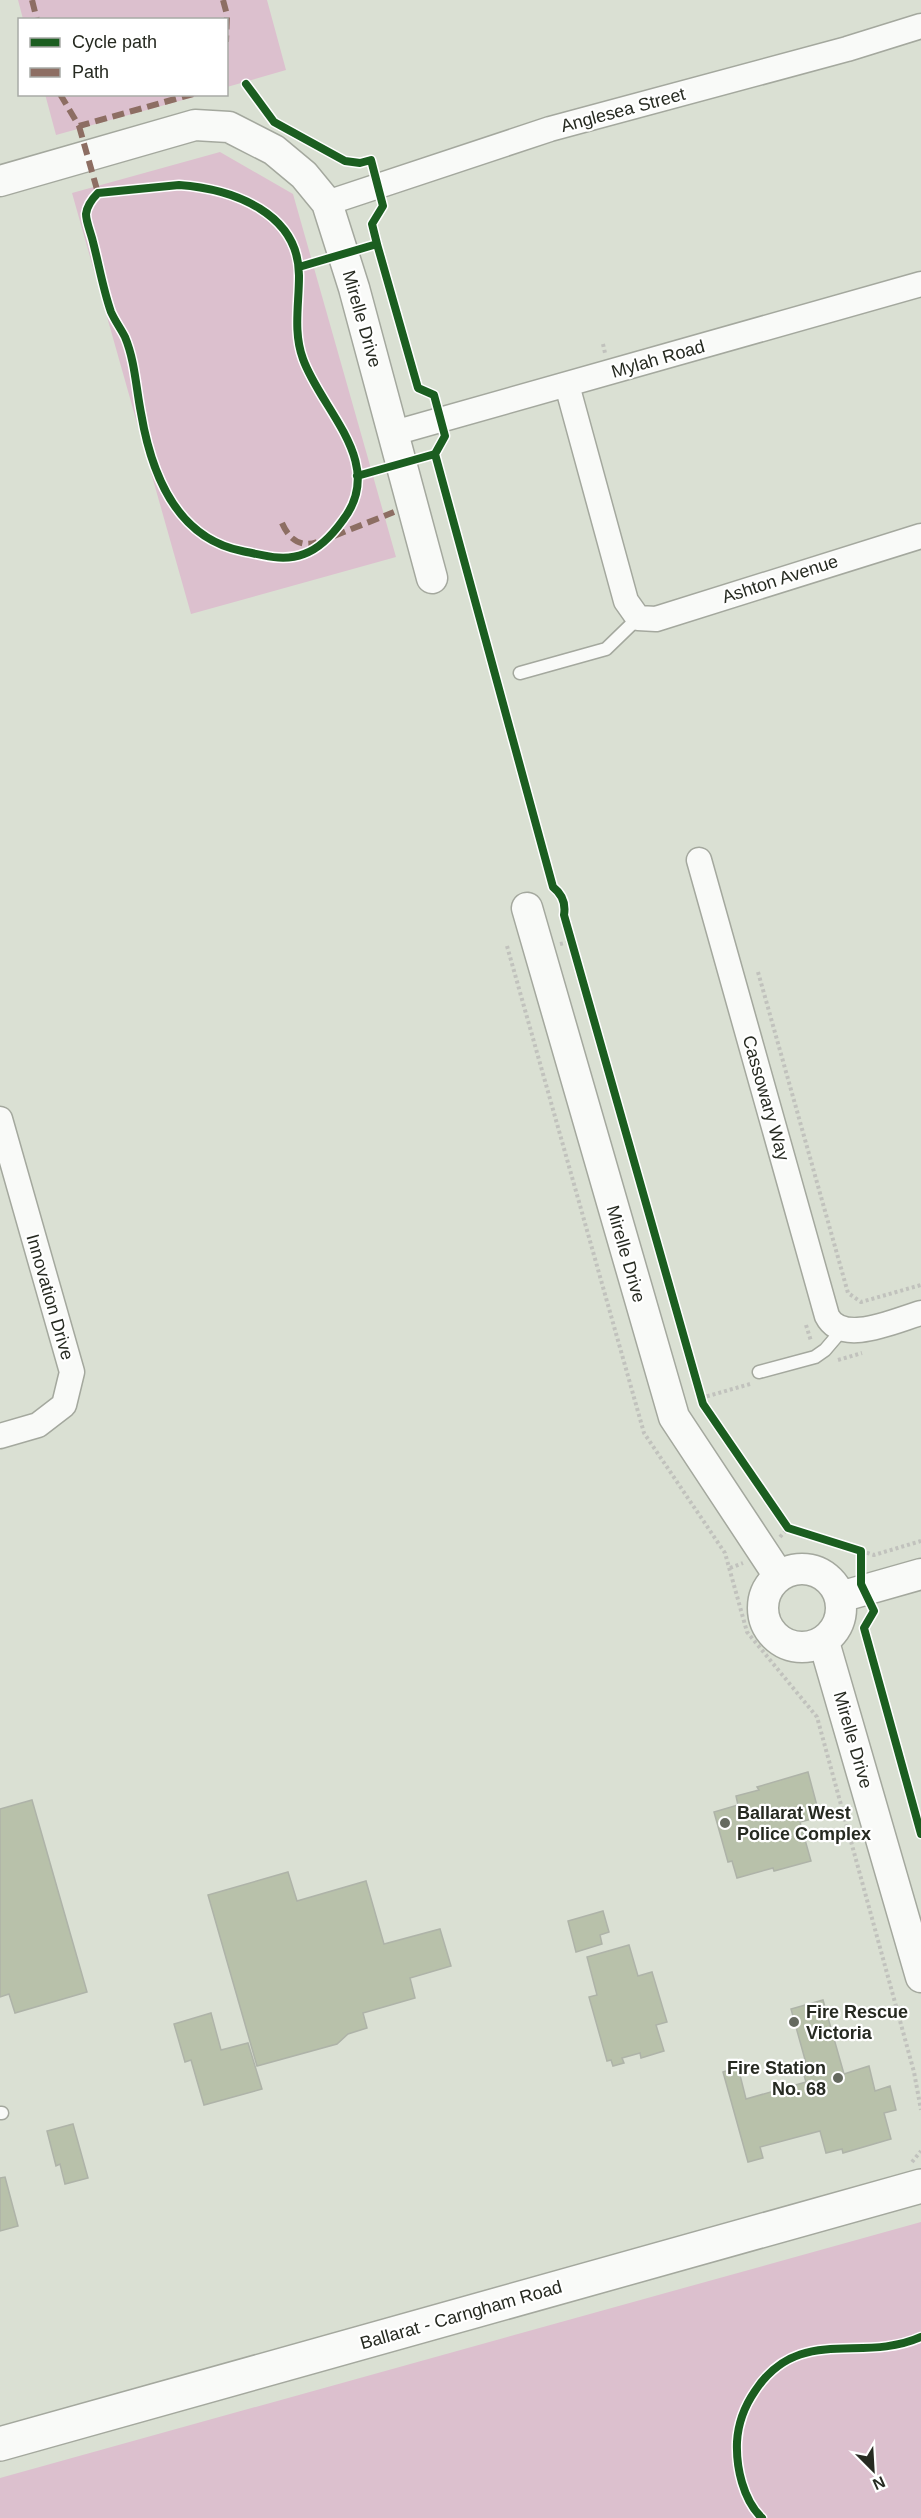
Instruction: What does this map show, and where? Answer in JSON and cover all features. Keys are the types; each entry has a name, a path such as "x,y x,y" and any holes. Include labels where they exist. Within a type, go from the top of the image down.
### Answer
{"main road":[{"name":"Ballarat - Carngham Road","path":"0,2444 921,2186"}],"street":[{"name":"Anglesea Street","path":"327,203 550,129 848,49 921,26"},
{"name":"Mirelle Drive","path":"0,181 195,125 229,127 274,150 304,175 327,203 354,288 432,578"},
{"name":"Mylah Road","path":"394,433 921,285"},
{"path":"567,385 626,601 638,618"},
{"name":"Ashton Avenue","path":"638,618 656,619 921,536"},
{"name":"Cassowary Way","path":"699,860 827,1316 830,1322 842,1330"},
{"name":"Mirelle Drive","path":"528,908 674,1417 779,1576"},
{"name":"Innovation Drive","path":"0,1119 7,1168 72,1371 64,1405 38,1425 0,1436"},
{"path":"842,1330 860,1330 921,1313"},
{"path":"852,1594 835,1585 826,1576 814,1570 802,1568 779,1576 769,1587 763,1599 762,1612 766,1625 774,1636 785,1644 798,1648 811,1647 824,1642 833,1633 842,1610 852,1594 921,1574"},
{"name":"Mirelle Drive","path":"824,1642 921,1977"}],"lane":[{"path":"520,673 606,649 638,618"},
{"path":"759,1372 816,1357 842,1330"}],"path":[{"path":"570,932 576,952"},
{"path":"507,946 644,1433 725,1553 747,1632 817,1718 914,2072 921,2110"},
{"path":"758,972 848,1293 861,1302 921,1285"},
{"path":"698,1386 703,1404"},
{"path":"781,1519 788,1528 798,1532"},
{"path":"851,1547 874,1555 921,1541"},
{"path":"852,1594 861,1584 861,1551"}],"shaded area":[{"path":"18,0 267,0 286,70 228,87 228,18 23,18"},
{"path":"46,96 197,96 56,135"},
{"path":"220,152 293,194 396,557 191,614 72,193"},
{"path":"921,2222 921,2518 0,2518 0,2478"}],"building":[{"path":"808,1772 820,1817 800,1822 811,1861 737,1878 732,1861 728,1862 714,1812 738,1805 736,1796 759,1790 757,1787"},
{"path":"32,1800 87,1992 15,2013 9,1994 0,1997 0,1809"},
{"path":"288,1872 297,1901 366,1881 384,1944 440,1929 451,1966 410,1978 415,1998 363,2013 367,2028 348,2034 337,2044 257,2066 208,1895"},
{"path":"603,1911 609,1932 600,1935 602,1944 576,1952 568,1921"},
{"path":"629,1945 638,1976 652,1972 667,2022 656,2025 664,2051 641,2058 640,2053 622,2058 624,2063 613,2066 611,2060 607,2061 589,1997 597,1995 587,1957"},
{"name":"Fire Station No. 68","path":"823,2000 844,2074 869,2066 875,2091 890,2086 896,2110 884,2113 891,2139 843,2153 842,2149 826,2153 820,2131 760,2147 763,2158 748,2162 723,2072 738,2067 746,2099 806,2082 804,2075 809,2074 791,2009"},
{"path":"211,2013 221,2050 248,2043 262,2089 204,2105 191,2060 185,2062 174,2024"},
{"path":"73,2124 88,2178 65,2184 60,2164 56,2166 47,2131"},
{"path":"5,2177 18,2226 0,2231 0,2178"}],"marked path":[{"path":"32,0 36,18"},
{"path":"223,0 227,18"},
{"path":"61,96 79,126 186,96"},
{"path":"79,126 98,193"},
{"path":"334,536 394,512"},
{"path":"282,523 288,534 296,541 305,544 317,542"}],"cycle path":[{"path":"246,84 274,122 345,161 360,163 371,160 383,206 372,224 377,244 418,388 434,395 445,436 435,454 357,476"},
{"path":"179,185 221,192 260,208 276,221 288,236 296,255 299,277 297,328 300,349 312,378 346,437 354,457 358,478 355,499 343,520 326,540 304,554 281,558 219,544 200,532 184,517 170,499 152,458 131,355 108,303 86,214 90,202 98,193 179,185"},
{"path":"299,267 377,244"},
{"path":"435,454 553,887 564,903 564,915 703,1404 788,1528 861,1551 861,1584 874,1611 864,1628 921,1834"},
{"path":"762,2518 755,2511 745,2493 738,2462 737,2442 742,2415 755,2391 772,2371 791,2358 811,2352 876,2347 898,2344 921,2337"}],"place":[{"name":"Ballarat West Police Complex","path":"725,1823"},
{"name":"Fire Rescue Victoria","path":"794,2022"},
{"name":"Fire Station No. 68","path":"838,2078"}]}
